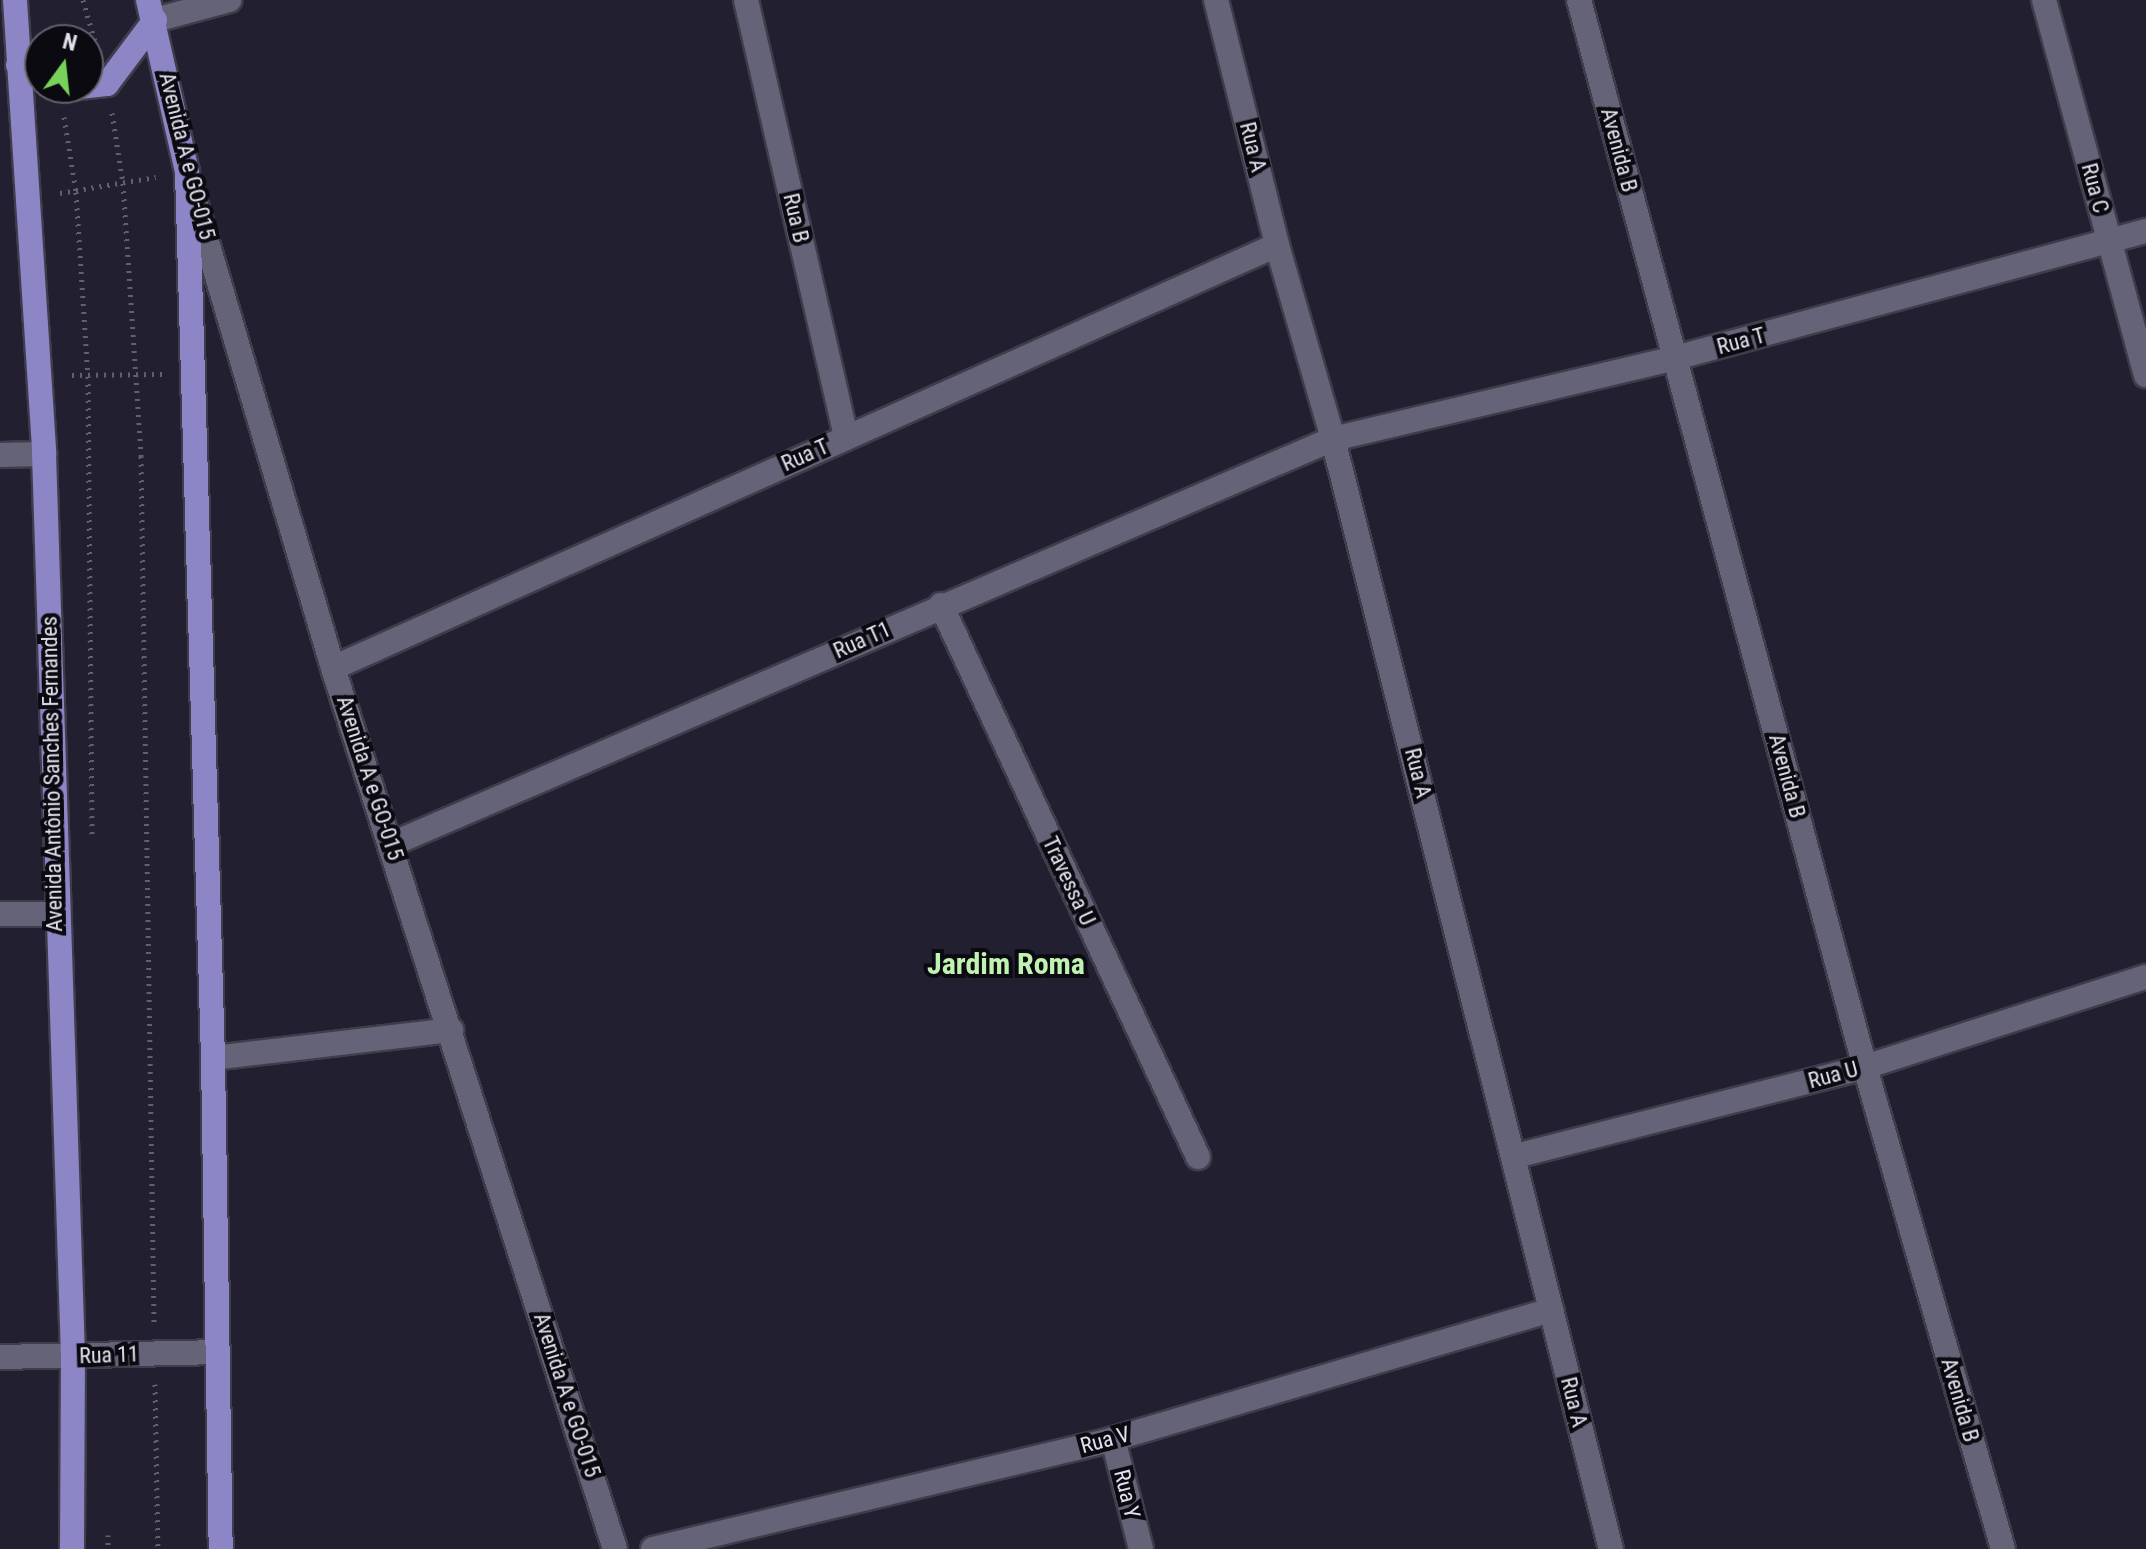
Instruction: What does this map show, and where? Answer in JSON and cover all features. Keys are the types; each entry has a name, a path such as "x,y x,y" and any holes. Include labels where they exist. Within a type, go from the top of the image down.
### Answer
{"main road":[{"name":"Avenida Antônio Sanches Fernandes","path":"10,2 24,53"},
{"path":"104,85 151,10"},
{"name":"Avenida A e GO-015","path":"151,10 187,172"},
{"name":"Avenida Antônio Sanches Fernandes","path":"30,104 44,454 55,914 73,1356 72,1549"},
{"path":"187,172 213,1058 221,1549"}],"street":[{"path":"151,10 229,0"},
{"name":"Rua B","path":"746,0 846,437"},
{"name":"Rua A","path":"1216,0 1277,245 1333,439 1516,1156 1611,1549"},
{"name":"Avenida B","path":"1579,0 1865,1067 2003,1549"},
{"name":"Rua C","path":"2044,0 2146,375"},
{"name":"Avenida A e GO-015","path":"187,172 333,668 392,844 615,1549"},
{"name":"Rua T","path":"1333,439 1675,358 2146,231"},
{"name":"Rua T","path":"333,668 1277,245"},
{"name":"Rua T1","path":"392,844 941,605 1333,439"},
{"path":"0,455 44,454"},
{"name":"Travessa U","path":"941,605 1198,1157"},
{"path":"0,914 55,914"},
{"name":"Rua U","path":"1516,1156 1865,1067 2146,977"},
{"path":"213,1058 451,1030"},
{"name":"Rua V","path":"653,1549 1113,1439 1551,1310"},
{"name":"Rua 11","path":"0,1357 218,1352"},
{"name":"Rua Y","path":"1113,1439 1141,1549"}],"path":[{"path":"107,84 123,183 141,472 158,1549"},
{"path":"67,104 88,376 92,854"},
{"path":"76,192 123,183"},
{"path":"39,374 88,376 192,372"}],"district":[{"name":"Jardim Roma","path":"1006,964"}]}
